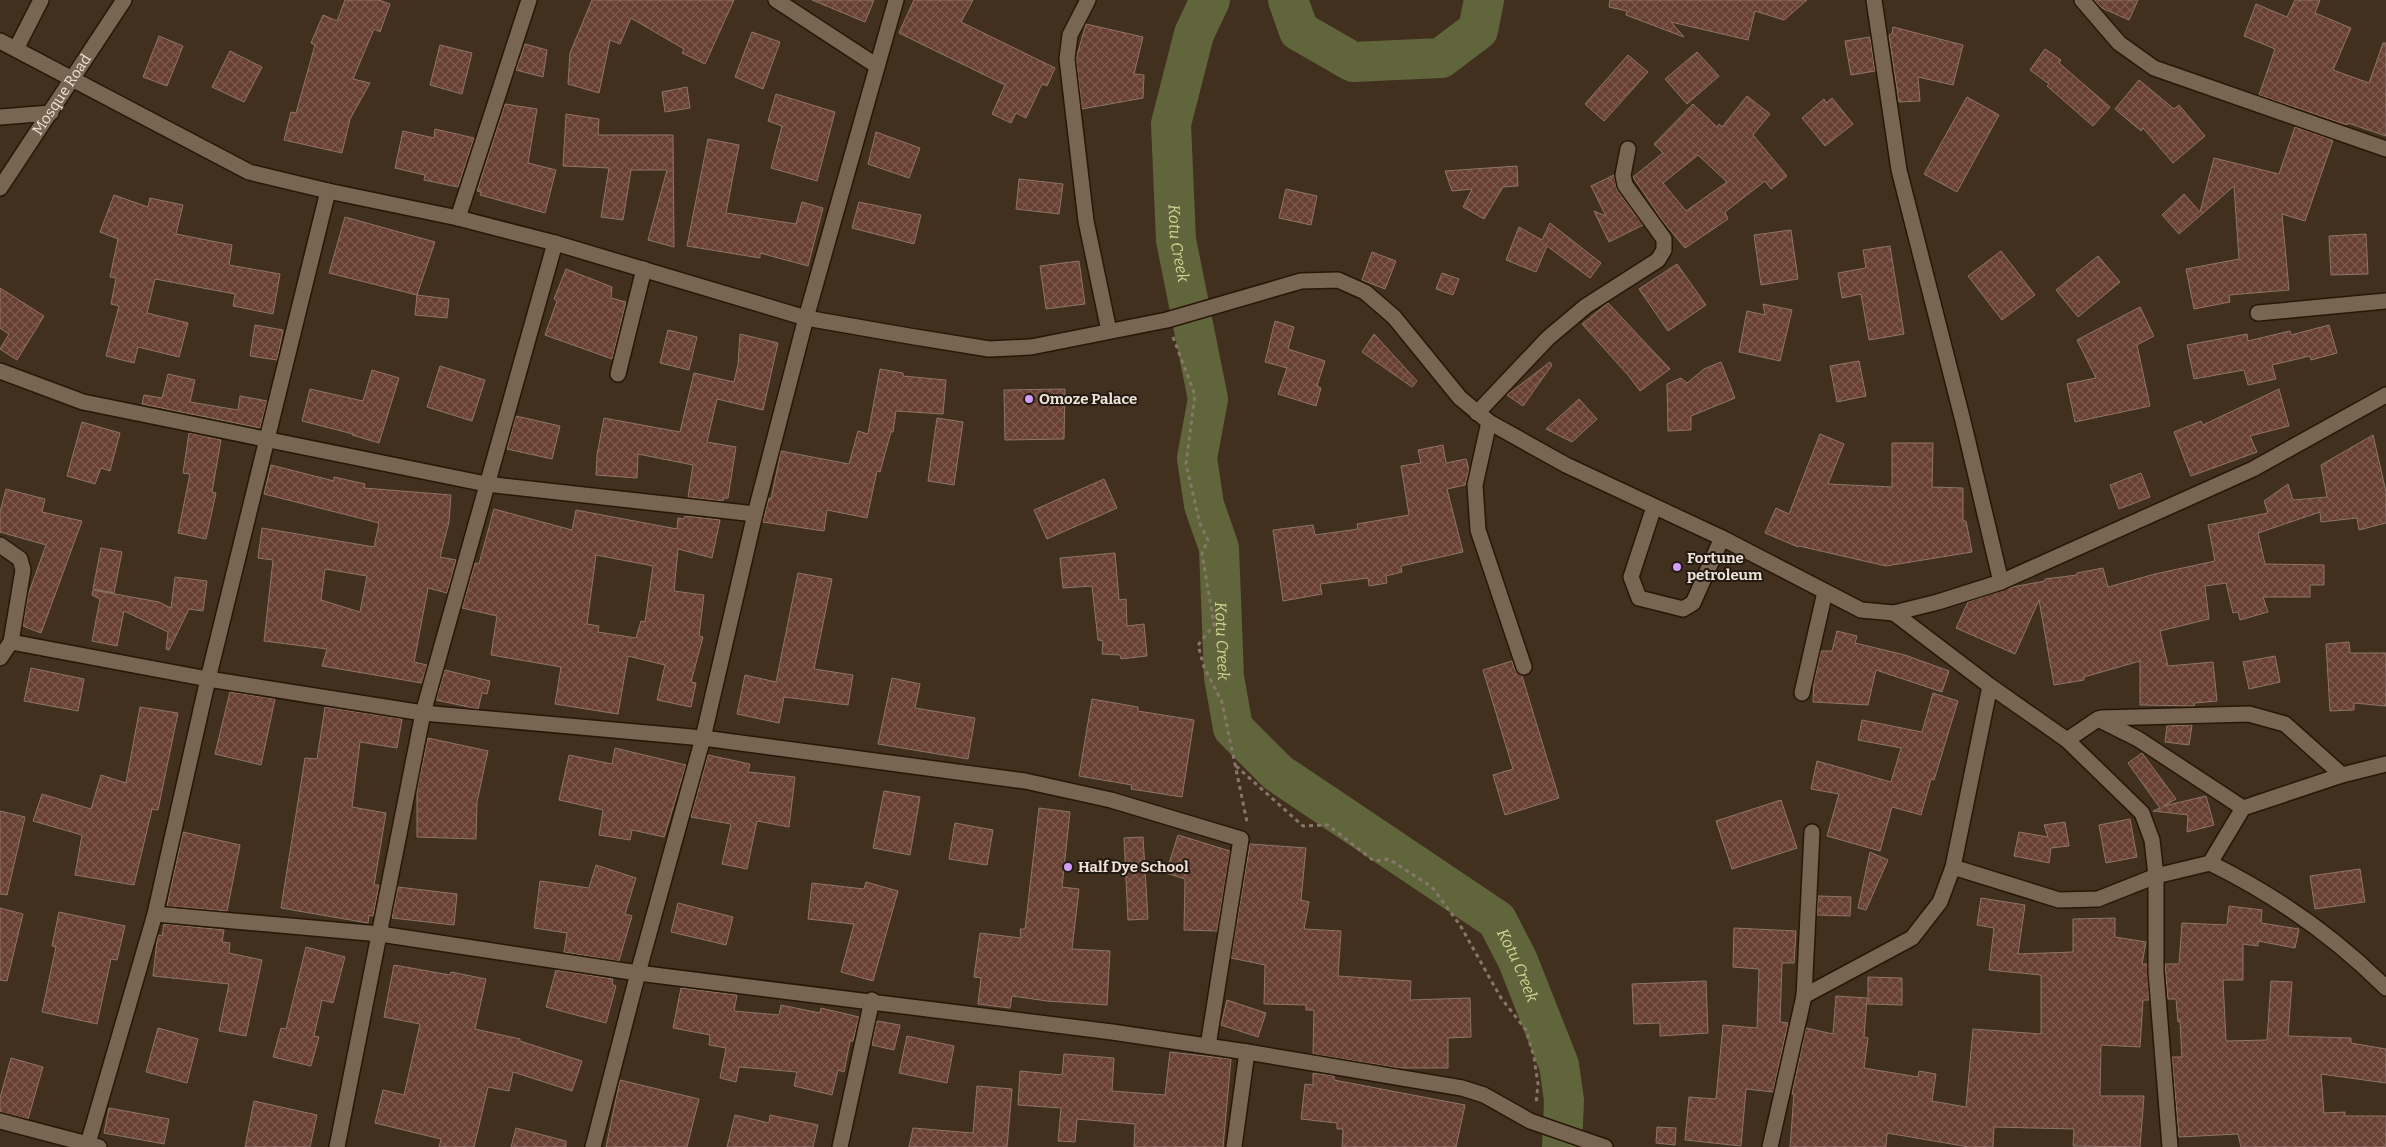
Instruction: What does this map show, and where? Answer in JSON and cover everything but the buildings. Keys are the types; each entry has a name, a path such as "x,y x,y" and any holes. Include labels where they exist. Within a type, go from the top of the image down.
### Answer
{"street":[{"path":"16,49 41,0"},
{"name":"Mosque Road","path":"0,188 124,0"},
{"path":"458,218 529,0"},
{"path":"776,0 878,66"},
{"path":"594,1147 638,973 703,738 756,514 806,318 896,0"},
{"path":"1088,0 1070,35 1067,59 1086,221 1109,330"},
{"path":"1874,0 1899,170 1963,421 2001,582"},
{"path":"2082,0 2119,43 2154,68 2386,149"},
{"path":"0,41 249,172 328,191 458,218 555,243 806,318 989,349 1031,347 1167,320 1300,281 1338,280 1366,292 1394,316 1460,398 1489,422 1566,465 1722,538 1861,610 1894,613 1938,602 2001,582 2253,469 2386,395"},
{"path":"0,117 51,113"},
{"path":"1477,413 1548,338 1586,306 1658,260 1664,250 1664,239 1624,185 1623,175 1628,149"},
{"path":"0,1121 91,1146 154,914 208,679 328,191"},
{"path":"337,1147 423,713 555,243"},
{"path":"618,374 644,269"},
{"path":"2258,313 2386,301"},
{"path":"0,371 83,402 486,484 756,514"},
{"path":"1489,422 1475,484 1478,530 1524,666"},
{"path":"1654,507 1631,577 1639,598 1682,609 1692,603 1722,538"},
{"path":"0,545 20,559 23,570 12,642 0,658"},
{"path":"1802,693 1825,592"},
{"path":"1894,613 1990,686 2067,740 2142,813 2152,840 2156,876 2156,972 2170,1147"},
{"path":"12,642 208,679 423,713 703,738 1026,782 1112,800 1241,839 1208,1046"},
{"path":"1804,996 1912,938 1940,902 1952,867 1990,686"},
{"path":"2067,740 2098,718 2249,714 2285,724 2342,775"},
{"path":"2098,718 2138,738 2243,808"},
{"path":"2210,863 2243,808 2342,775 2386,764"},
{"path":"1770,1147 1804,996 1812,832"},
{"path":"1952,867 2059,900 2098,899 2156,876 2210,863 2281,903 2355,957 2386,988"},
{"path":"154,914 380,934 638,973 872,1000 1246,1052 1462,1088 1484,1095 1536,1124 1605,1147"},
{"path":"840,1147 872,1000"},
{"path":"1234,1147 1246,1052"}],"path":[{"path":"1167,320 1195,395 1186,464 1200,524 1208,540 1202,553 1214,625 1198,645 1204,667 1222,702 1236,765 1248,820 1241,839"},
{"path":"1236,765 1303,826 1328,825 1374,861 1389,859 1432,887 1460,925 1502,998 1526,1030 1534,1058 1538,1084 1535,1110 1536,1124"}],"waterway":[{"name":"Kotu Creek","path":"1210,0 1194,34 1171,124 1176,240 1208,399 1197,458 1204,505 1219,548 1224,677 1233,728 1278,773 1497,920 1518,961 1559,1065 1564,1100 1562,1147"},
{"name":"Kotu Creek","path":"1288,0 1299,31 1353,62 1441,58 1478,30 1484,0"}],"place":[{"name":"Omoze Palace","path":"1029,399"},
{"name":"Fortune petroleum","path":"1677,567"},
{"name":"Half Dye School","path":"1068,867"}]}
